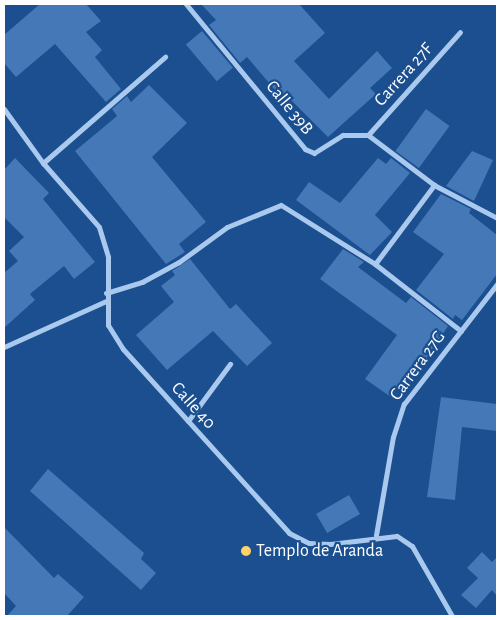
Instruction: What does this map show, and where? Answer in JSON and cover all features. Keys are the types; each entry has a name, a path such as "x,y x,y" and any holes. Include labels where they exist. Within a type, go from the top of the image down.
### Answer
{"street":[{"name":"Calle 39B","path":"186,4 305,149 314,153 343,135 368,135"},
{"name":"Carrera 27F","path":"368,135 460,32"},
{"path":"43,163 164,57"},
{"name":"Calle 40","path":"4,109 43,163 99,227 108,257 106,293 108,325 123,349 289,533 309,543 330,544 376,535 397,536 412,546 452,616"},
{"path":"368,135 434,185 497,218"},
{"path":"375,264 408,226 434,185"},
{"path":"106,293 179,262 227,227 281,205 375,264 461,331"},
{"name":"Carrera 27G","path":"376,535 393,436 404,404 497,284"},
{"path":"4,348 106,301"},
{"path":"188,421 230,364"}],"building":[{"path":"40,4 86,4 101,21 86,32 102,50 95,57 121,89 106,102 55,44 16,77 4,63 4,35"},
{"path":"201,4 299,4 325,33 294,61 329,99 377,51 392,68 370,88 376,94 328,137 285,94 281,97 247,57 240,63 209,25 216,20"},
{"path":"202,31 233,68 217,81 186,44"},
{"path":"149,85 187,123 152,157 206,222 179,244 185,252 166,264 75,151 117,116 112,109 127,96 131,102"},
{"path":"426,109 449,126 419,168 395,151"},
{"path":"472,151 493,160 474,201 446,186"},
{"path":"15,158 49,193 43,199 95,262 74,279 64,266 30,294 35,300 4,328 4,273 18,261 9,251 24,237 4,217 4,170"},
{"path":"378,158 386,164 391,158 410,173 375,215 392,232 370,255 296,200 309,182 340,203"},
{"path":"441,194 471,209 469,213 497,235 497,274 462,320 455,315 453,319 416,290 444,254 413,232"},
{"path":"343,249 364,262 358,267 406,303 411,297 448,326 423,364 417,360 391,397 365,379 397,335 320,279"},
{"path":"190,259 230,309 236,304 272,343 247,366 213,331 167,370 136,335 174,302 161,286 175,275 172,271"},
{"path":"441,397 497,404 497,431 462,427 455,500 427,497"},
{"path":"48,469 144,553 141,559 156,573 141,590 30,491"},
{"path":"349,495 360,514 327,533 316,514"},
{"path":"4,527 54,578 58,574 84,597 67,616 7,616 16,606 4,593"},
{"path":"482,552 492,562 497,557 497,596 492,590 476,608 461,595 478,578 467,568"}],"place":[{"name":"Templo de Aranda","path":"246,551"}]}
